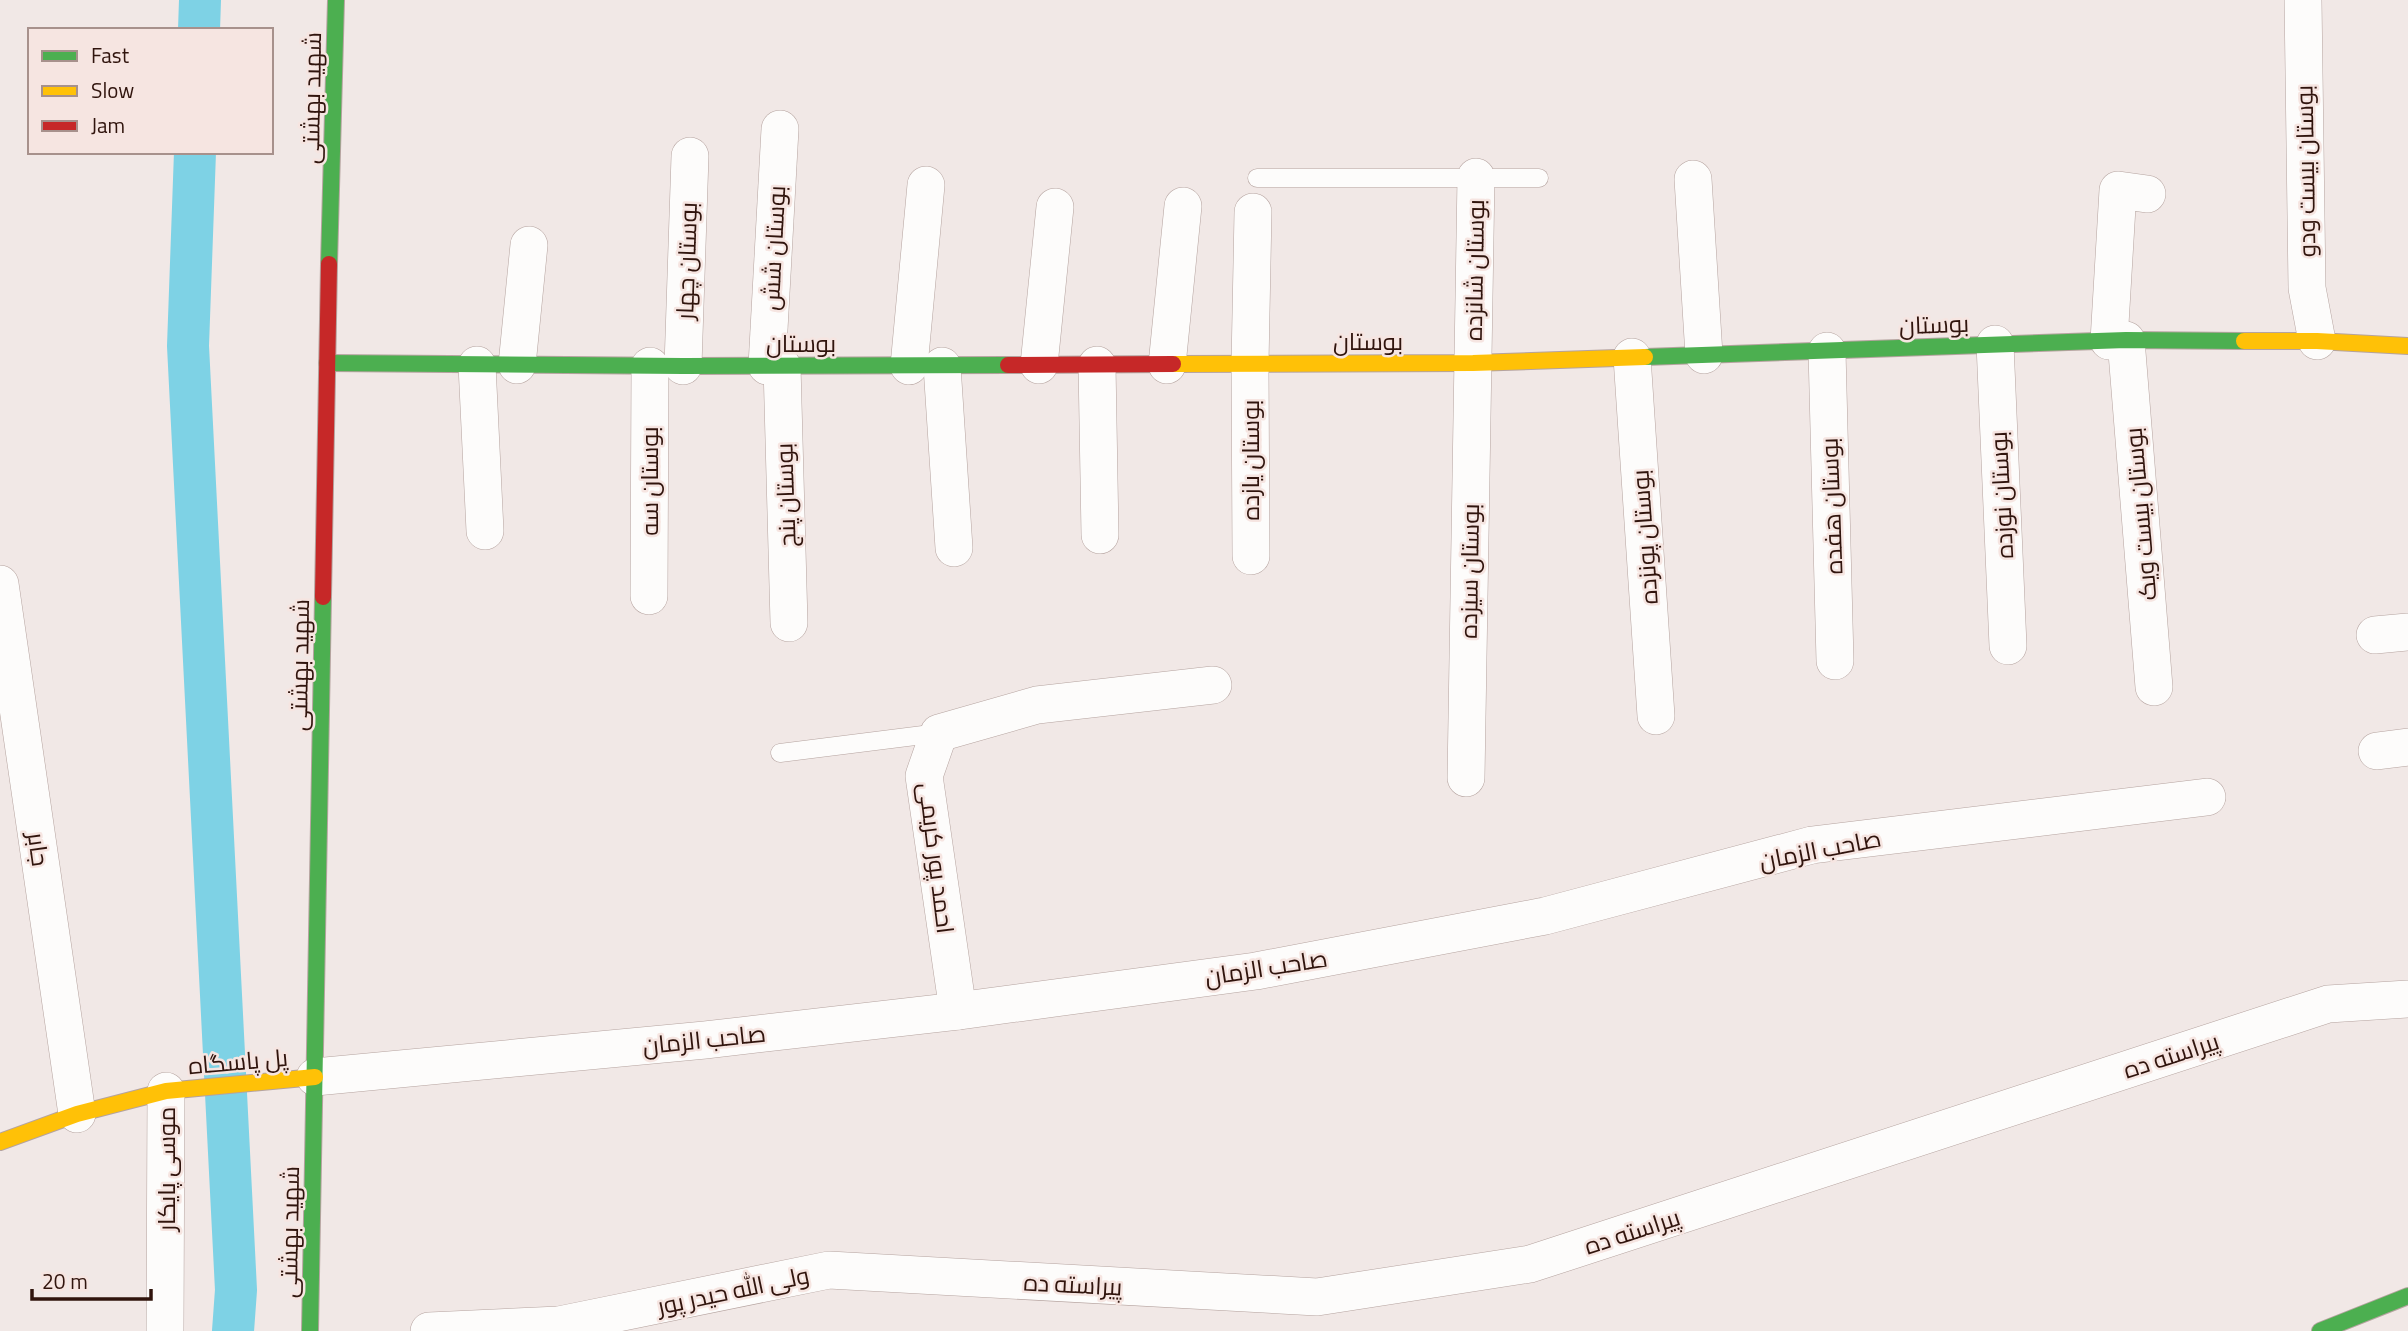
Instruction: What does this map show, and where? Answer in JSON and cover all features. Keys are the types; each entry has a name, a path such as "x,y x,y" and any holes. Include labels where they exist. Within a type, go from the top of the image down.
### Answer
{"street":[{"name":"شهید بهشتی","path":"310,1331 336,0"},
{"name":"بوستان بیست ودو","path":"2303,0 2307,288 2317,341"},
{"name":"بوستان شش","path":"775,366 780,129"},
{"name":"بوستان چهار","path":"666,366 690,156"},
{"name":"بوستان شانزده","path":"1473,363 1476,177"},
{"path":"1693,179 1704,355"},
{"path":"926,185 925,366 954,548"},
{"name":"بوستان بیست ویک","path":"2147,194 2118,190 2118,340 2154,687"},
{"name":"بوستان یازده","path":"1251,556 1250,364 1255,195"},
{"path":"1167,365 1183,206"},
{"path":"1039,365 1055,207"},
{"path":"517,365 529,245"},
{"name":"بوستان","path":"327,363 666,366 1473,363 2118,340 2317,341 2408,346"},
{"name":"بوستان نوزده","path":"1995,344 2008,646"},
{"name":"بوستان هفده","path":"1827,351 1835,661"},
{"name":"بوستان پونزده","path":"1632,357 1656,716"},
{"name":"بوستان سیزده","path":"1466,778 1473,363"},
{"path":"477,365 485,531"},
{"path":"1097,365 1100,535"},
{"name":"بوستان سه","path":"649,596 666,366"},
{"name":"بوستان پنج","path":"775,366 789,623"},
{"name":"جابر","path":"0,584 77,1114"},
{"path":"939,733 1037,705 1213,685"},
{"name":"احمد پور کریمی","path":"939,733 924,776 958,1011"},
{"name":"صاحب الزمان","path":"314,1077 705,1040 958,1011 1256,971 1532,918 1812,845 2207,797"},
{"name":"پیراسته ده","path":"829,1270 1317,1297 1530,1264 2328,1004 2408,999"},
{"name":"پل پاسگاه","path":"0,1143 77,1114 166,1091 314,1077"},
{"name":"موسی پایکار","path":"165,1331 166,1091"},
{"name":"ولی الله حیدر پور","path":"429,1331 559,1325 829,1270"},
{"path":"2320,1331 2408,1296"}],"lane":[{"path":"1255,195 1476,177 1539,178"},
{"path":"780,753 939,733"}],"waterway":[{"path":"199,28 200,0"},
{"path":"195,154 188,346 236,1290 233,1331"}],"traffic: fast":[{"path":"329,264 336,0"},
{"path":"1645,357 2126,340 2244,341"},
{"path":"327,363 1008,365"},
{"path":"310,1331 323,597"},
{"path":"2320,1331 2408,1296"}],"traffic: slow":[{"path":"2244,341 2317,341 2408,346"},
{"path":"1173,364 1473,363 1645,357"},
{"path":"0,1142 77,1114 166,1091 315,1077"}],"traffic: jam":[{"path":"323,597 329,264"},
{"path":"1008,365 1173,364"}]}
